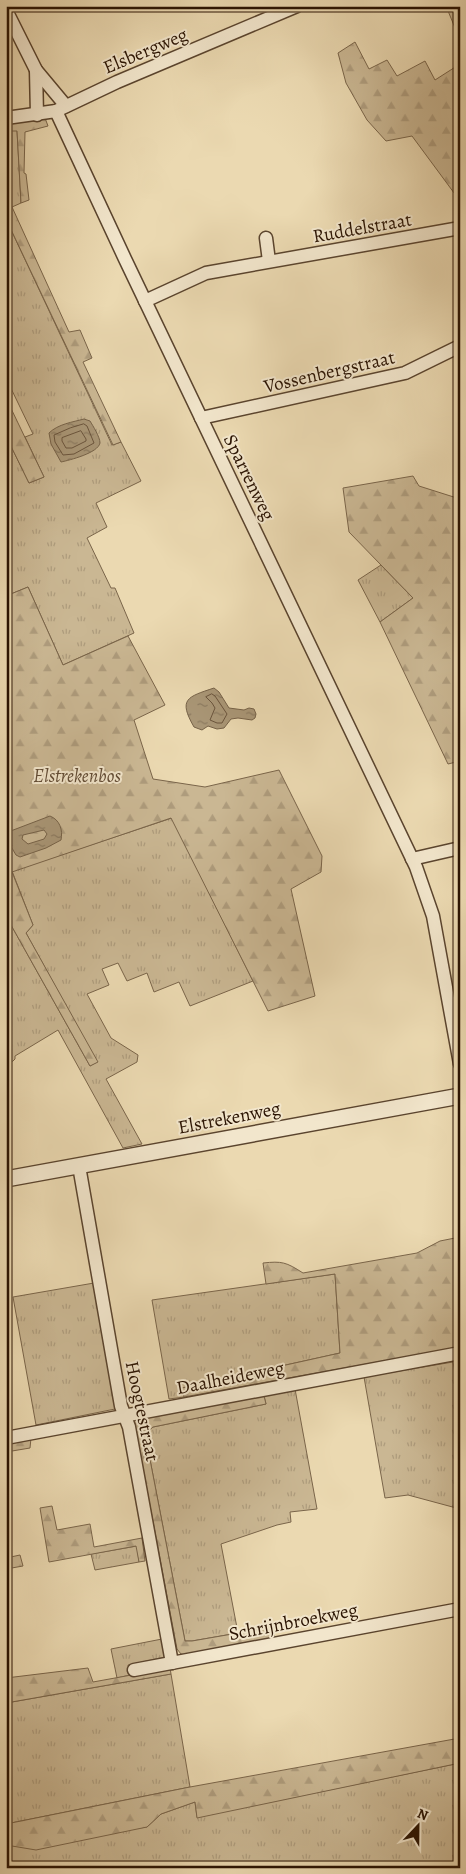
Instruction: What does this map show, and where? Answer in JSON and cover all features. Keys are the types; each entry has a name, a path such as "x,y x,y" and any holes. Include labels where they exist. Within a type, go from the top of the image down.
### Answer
{"street":[{"name":"Elsbergweg","path":"6,118 37,115 61,108 117,82 297,6"},
{"path":"6,10 36,70 37,115"},
{"name":"Sparrenweg","path":"36,70 61,108 145,301 412,858 433,916 460,1064"},
{"name":"Ruddelstraat","path":"145,301 206,273 460,228"},
{"path":"266,238 269,261"},
{"name":"Vossenbergstraat","path":"201,418 405,374 460,346"},
{"path":"412,858 460,848"},
{"name":"Elstrekenweg","path":"6,1179 460,1096"},
{"name":"Hoogtestraat","path":"79,1166 121,1406 126,1415 172,1663"},
{"name":"Daalheideweg","path":"6,1438 460,1353"},
{"name":"Schrijnbroekweg","path":"134,1670 460,1609"}],"green space":[{"path":"446,6 460,6 460,40"},
{"path":"355,42 369,69 387,60 397,76 425,61 435,80 460,64 460,201 412,136 386,141 367,120 346,83 338,53"},
{"path":"45,118 48,126 25,132 24,173 26,174 29,200 21,203 17,131 6,131 6,121"},
{"path":"17,130 21,203 12,207 6,202 6,131"},
{"path":"6,202 12,207 69,332 80,330 92,358 83,362 121,442 113,445 6,219"},
{"path":"6,219 112,445 121,442 141,481 96,503 107,527 87,538 111,588 115,588 134,633 63,665 28,587 6,596 6,436 29,483 44,477 25,437 33,434 6,378"},
{"path":"6,398 44,477 29,483 6,436"},
{"path":"413,476 419,486 460,499 460,761 448,764 380,622 413,598 349,532 343,488"},
{"path":"381,565 413,598 380,622 358,580"},
{"name":"Elstrekenbos","path":"28,587 63,665 128,636 165,705 134,720 153,779 205,787 279,770 322,856 321,872 291,889 315,996 268,1011 171,818 12,872 33,925 26,933 98,1062 90,1066 6,916 6,596"},
{"path":"172,818 253,981 190,1006 179,982 154,992 147,973 127,981 118,963 102,969 109,985 87,994 111,1038 138,1055 137,1062 106,1079 142,1144 123,1148 58,1030 15,1056 15,1059 6,1068 6,916 90,1066 97,1062 26,933 33,925 12,871"},
{"path":"460,1237 460,1347 184,1397 182,1388 340,1353 335,1274 266,1284 263,1263 284,1263 303,1273 417,1253 440,1241"},
{"path":"335,1274 340,1353 182,1388 184,1397 169,1399 152,1300"},
{"path":"94,1283 115,1409 36,1425 13,1297"},
{"path":"453,1362 460,1402 460,1509 408,1495 385,1498 364,1377"},
{"path":"295,1389 317,1509 290,1512 291,1522 221,1544 238,1633 185,1641 147,1444 148,1431 153,1427 266,1404 264,1396"},
{"path":"264,1396 266,1404 153,1427 148,1431 147,1444 185,1641 273,1627 275,1639 187,1655 181,1654 177,1649 135,1426 137,1420"},
{"path":"31,1438 30,1448 6,1452 6,1443"},
{"path":"52,1506 57,1530 90,1524 94,1547 142,1538 145,1561 139,1562 136,1546 49,1562 40,1508"},
{"path":"137,1546 139,1562 95,1570 91,1554"},
{"path":"20,1555 23,1566 6,1569 6,1558"},
{"path":"162,1639 165,1657 128,1665 130,1675 117,1678 111,1649"},
{"path":"88,1668 93,1682 170,1668 171,1674 6,1703 6,1678"},
{"path":"171,1674 190,1787 6,1824 6,1703"},
{"path":"460,1738 460,1763 197,1818 195,1802 161,1814 147,1827 36,1850 6,1845 6,1824 190,1787"},
{"path":"460,1763 460,1868 6,1868 6,1845 11,1846 147,1827 161,1814 195,1802 197,1817"}],"water":[{"path":"84,419 90,421 96,432 100,441 98,447 83,456 61,462 51,444 49,433 61,425"},
{"path":"214,688 219,692 229,708 254,709 255,718 252,720 231,719 224,728 217,729 208,726 202,730 194,727 187,710 188,700 197,694"},
{"path":"50,816 58,823 62,836 61,840 46,848 20,857 16,855 6,838 8,832","holes":["44,830 47,834 44,839 28,844 22,839 23,835"]}]}
